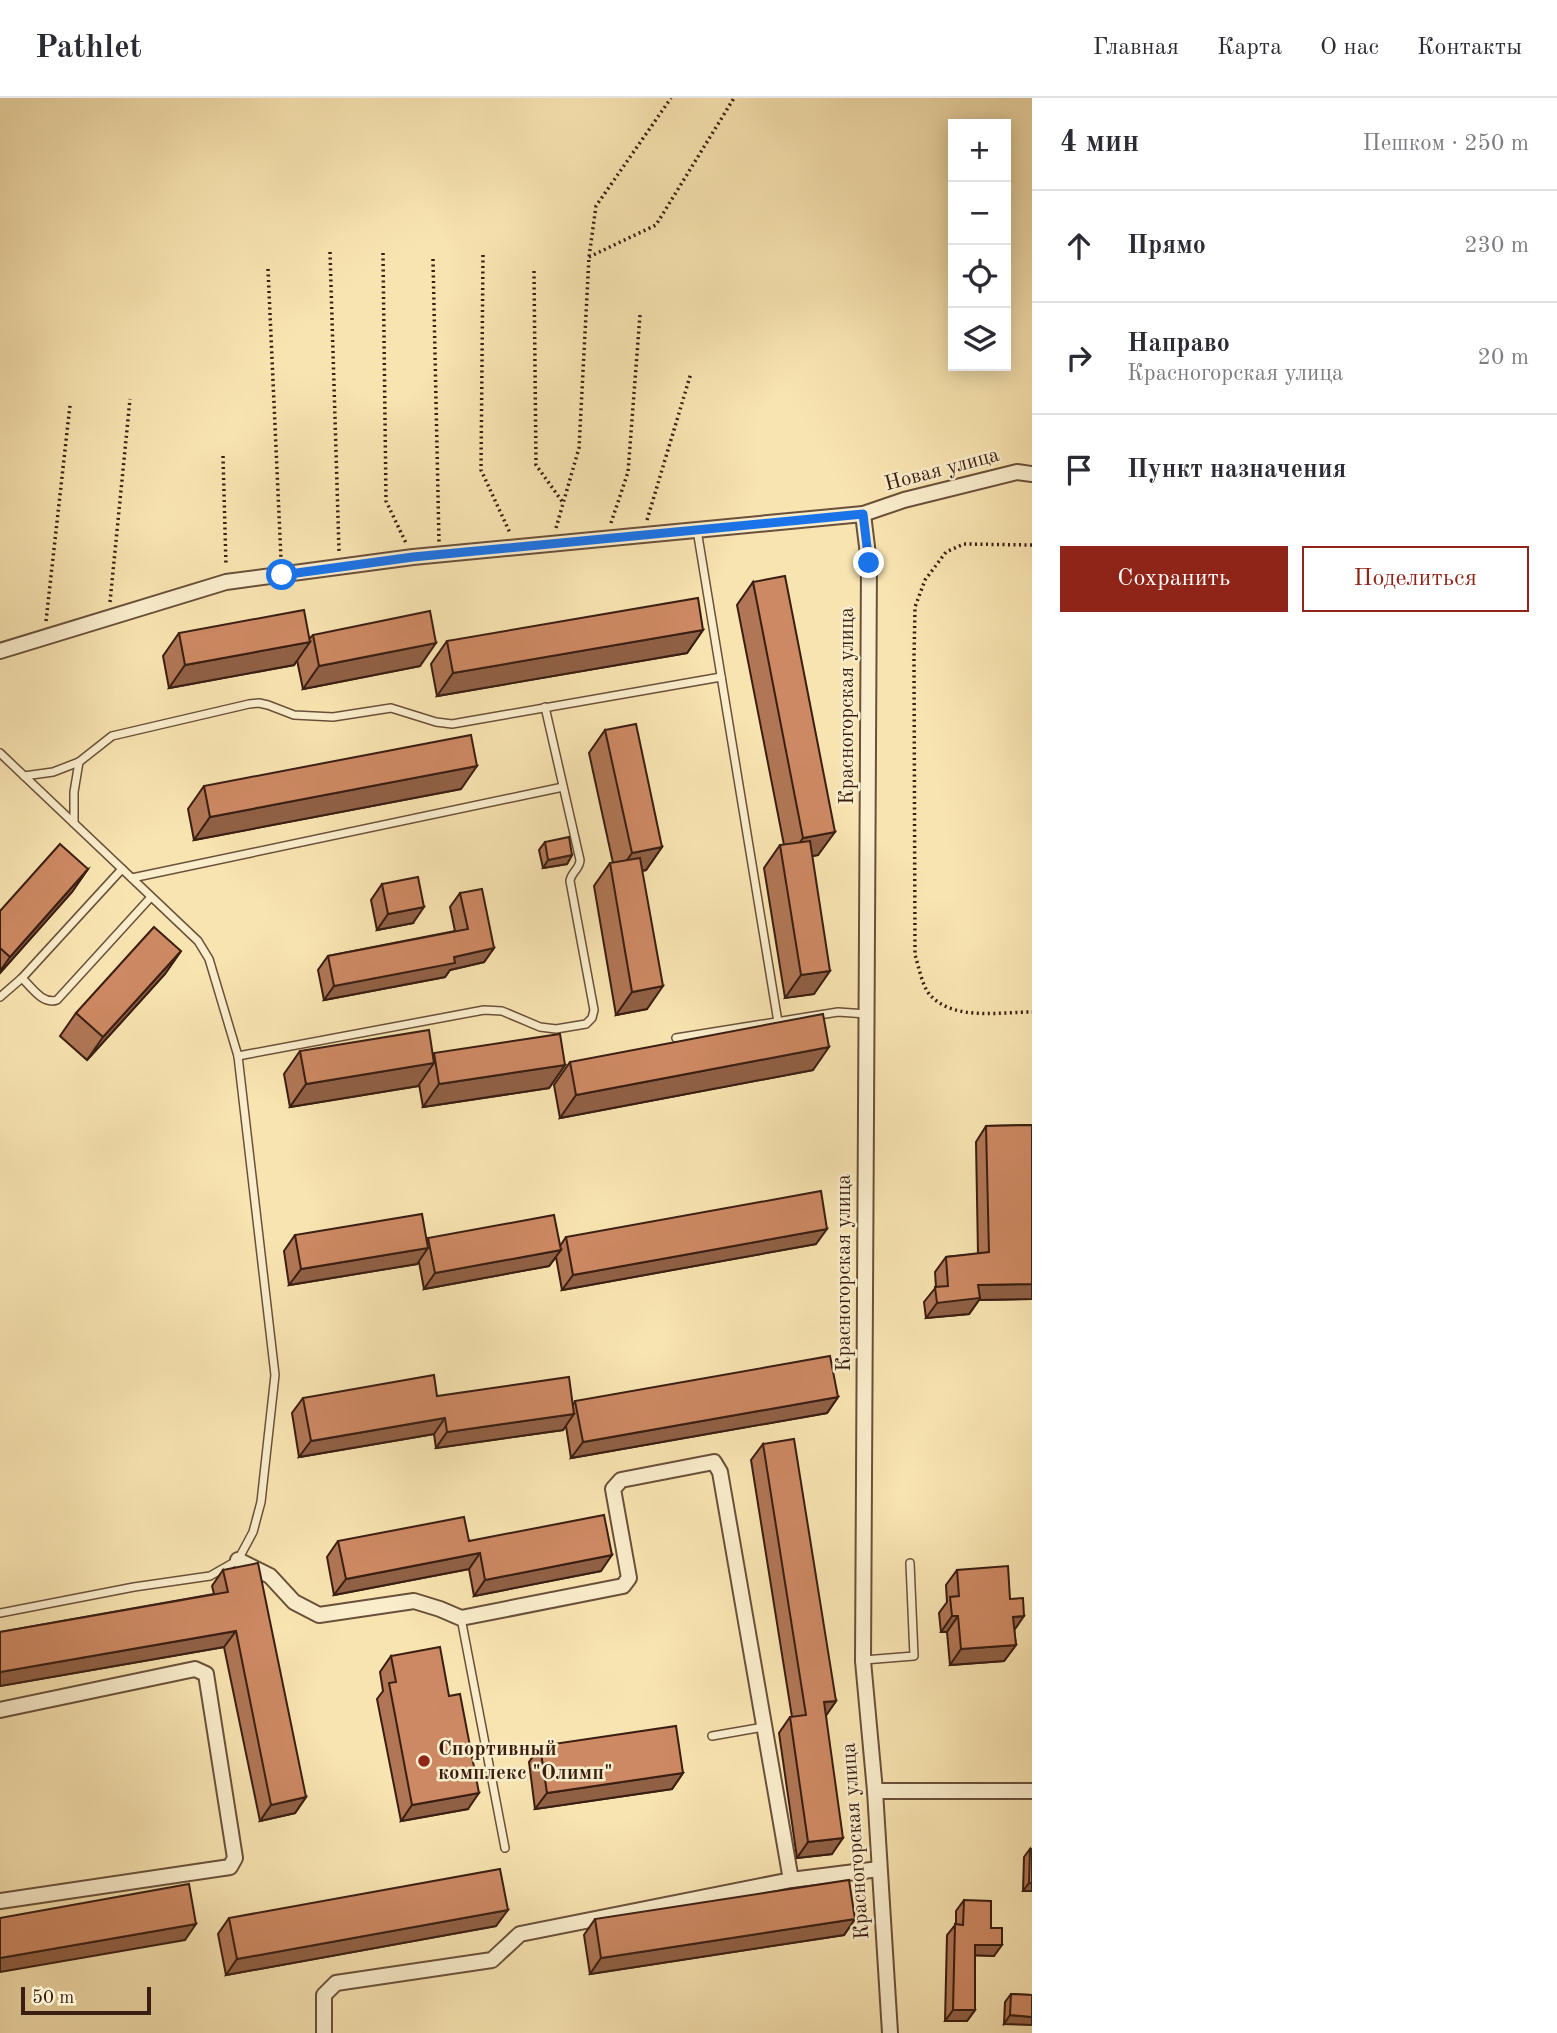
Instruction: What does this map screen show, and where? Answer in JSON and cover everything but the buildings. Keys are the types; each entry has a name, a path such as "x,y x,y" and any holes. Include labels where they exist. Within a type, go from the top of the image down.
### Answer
{"street":[{"name":"Новая улица","path":"0,651 226,582 413,557 863,514 904,500 978,481 1017,472 1032,474"},
{"name":"Красногорская улица","path":"863,514 869,563 863,1661 875,1791 890,2033"},
{"path":"238,1560 270,1576 294,1602 319,1615 414,1601 461,1618 622,1586 628,1578 613,1489 621,1480 714,1462 720,1472 791,1880"},
{"path":"0,1710 195,1669 206,1674 235,1858 229,1867 0,1901"},
{"path":"875,1791 1032,1791"},
{"path":"324,2033 324,1995 336,1983 492,1960 520,1934 791,1880 880,1869"}],"lane":[{"path":"697,530 778,1022"},
{"path":"24,776 53,772 79,762 112,736 249,704 268,705 294,715 333,717 391,709 444,724 721,677"},
{"path":"238,1056 492,1009 548,1029 586,1024 592,1018 594,1010 570,881 570,875 580,864 580,860 545,708"},
{"path":"0,753 198,941 209,959 238,1056 275,1376 261,1502 253,1532 238,1560 210,1576 134,1587 0,1613"},
{"path":"74,823 74,792 79,762"},
{"path":"132,878 563,787"},
{"path":"0,997 22,978 121,869"},
{"path":"22,978 46,1000 57,1000 151,897"},
{"path":"676,1038 838,1012 866,1014"},
{"path":"863,1661 914,1656 909,1563"},
{"path":"461,1618 505,1848"},
{"path":"712,1736 764,1727"}],"path":[{"path":"552,544 579,448 589,257 596,206 671,98"},
{"path":"589,257 656,225 734,98"},
{"path":"331,252 339,567"},
{"path":"383,253 386,501 413,557"},
{"path":"483,255 481,470 517,547"},
{"path":"433,259 439,555"},
{"path":"268,269 282,575"},
{"path":"534,271 536,465 564,504"},
{"path":"606,539 628,472 640,315"},
{"path":"643,535 691,373"},
{"path":"108,618 130,399"},
{"path":"44,637 70,405"},
{"path":"223,456 226,582"},
{"path":"1032,545 964,544 946,552 925,580 915,607 914,657 915,955 920,972 929,996 947,1007 964,1012 1032,1012"}],"place":[{"name":"Спортивный комплекс \"Олимп\"","path":"424,1761"}],"route":[{"path":"282,575 413,557 863,514 869,563"}]}
